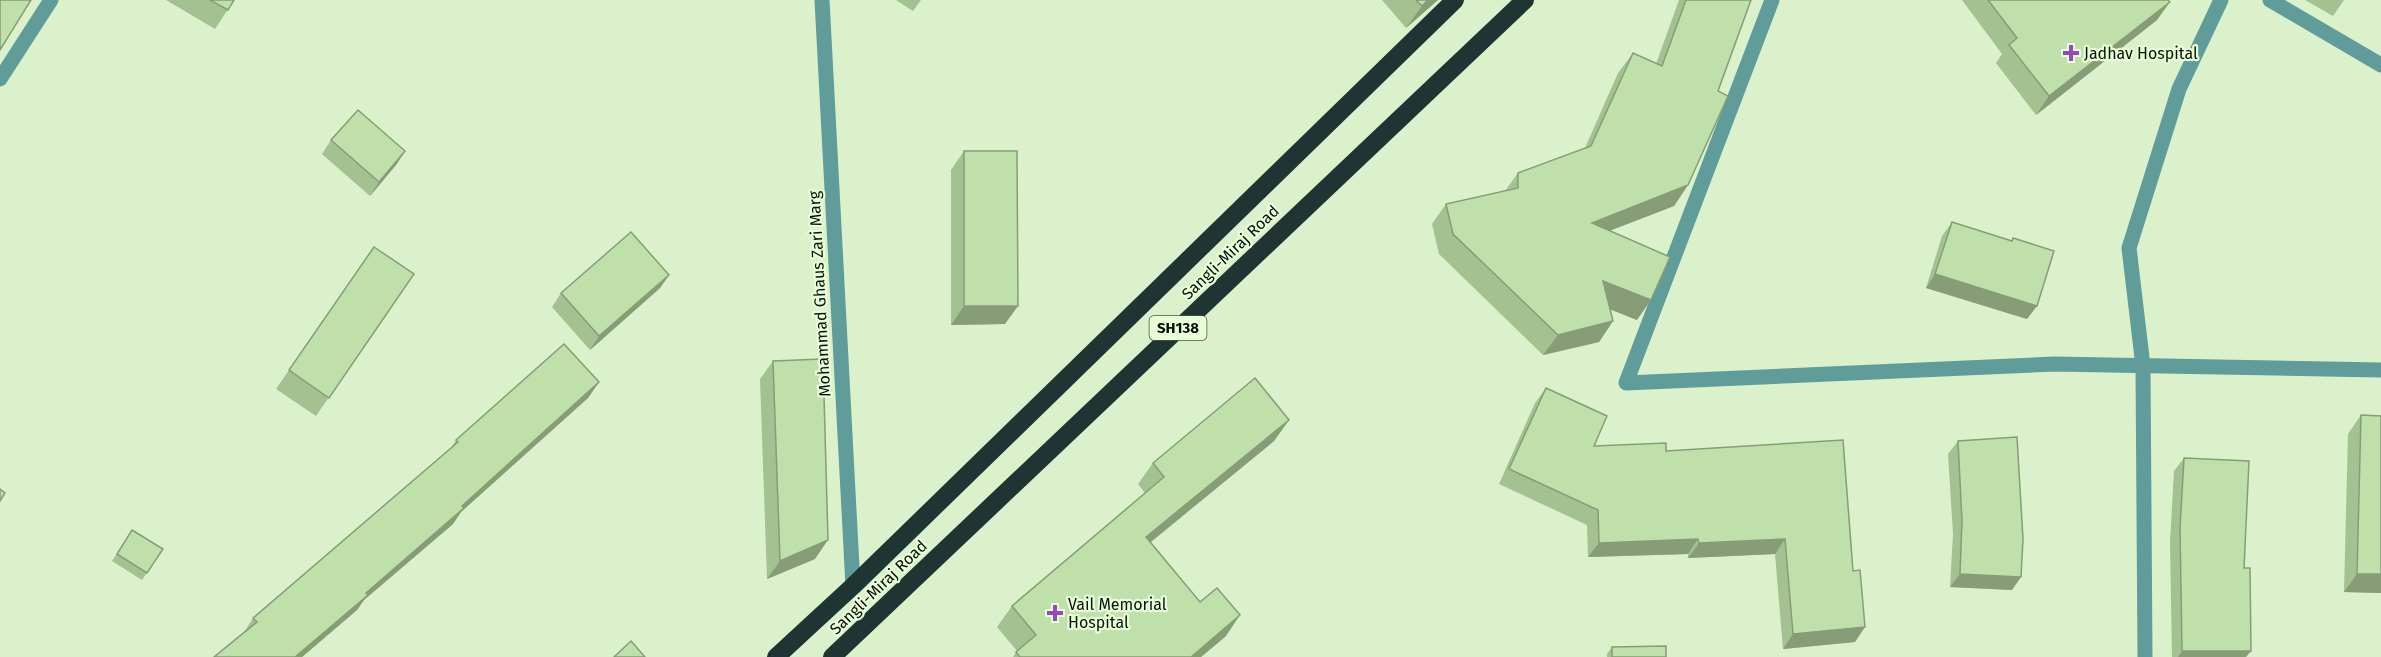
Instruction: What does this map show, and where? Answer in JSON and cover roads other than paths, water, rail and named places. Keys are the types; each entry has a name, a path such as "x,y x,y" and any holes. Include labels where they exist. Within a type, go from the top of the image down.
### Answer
{"highway":[{"name":"Sangli-Miraj Road","path":"776,657 853,586 1455,0"},
{"name":"Sangli-Miraj Road","path":"832,657 1525,0"}],"street":[{"path":"0,79 51,0"},
{"name":"Mohammad Ghaus Zari Marg","path":"822,0 853,586"},
{"path":"1772,0 1626,383 2054,364 2381,370"},
{"path":"2145,657 2143,366 2128,248 2179,89 2221,0"},
{"path":"2270,0 2381,65"}],"place":[{"name":"Jadhav Hospital","path":"2071,53"},
{"name":"Vail Memorial Hospital","path":"1055,613"}]}
